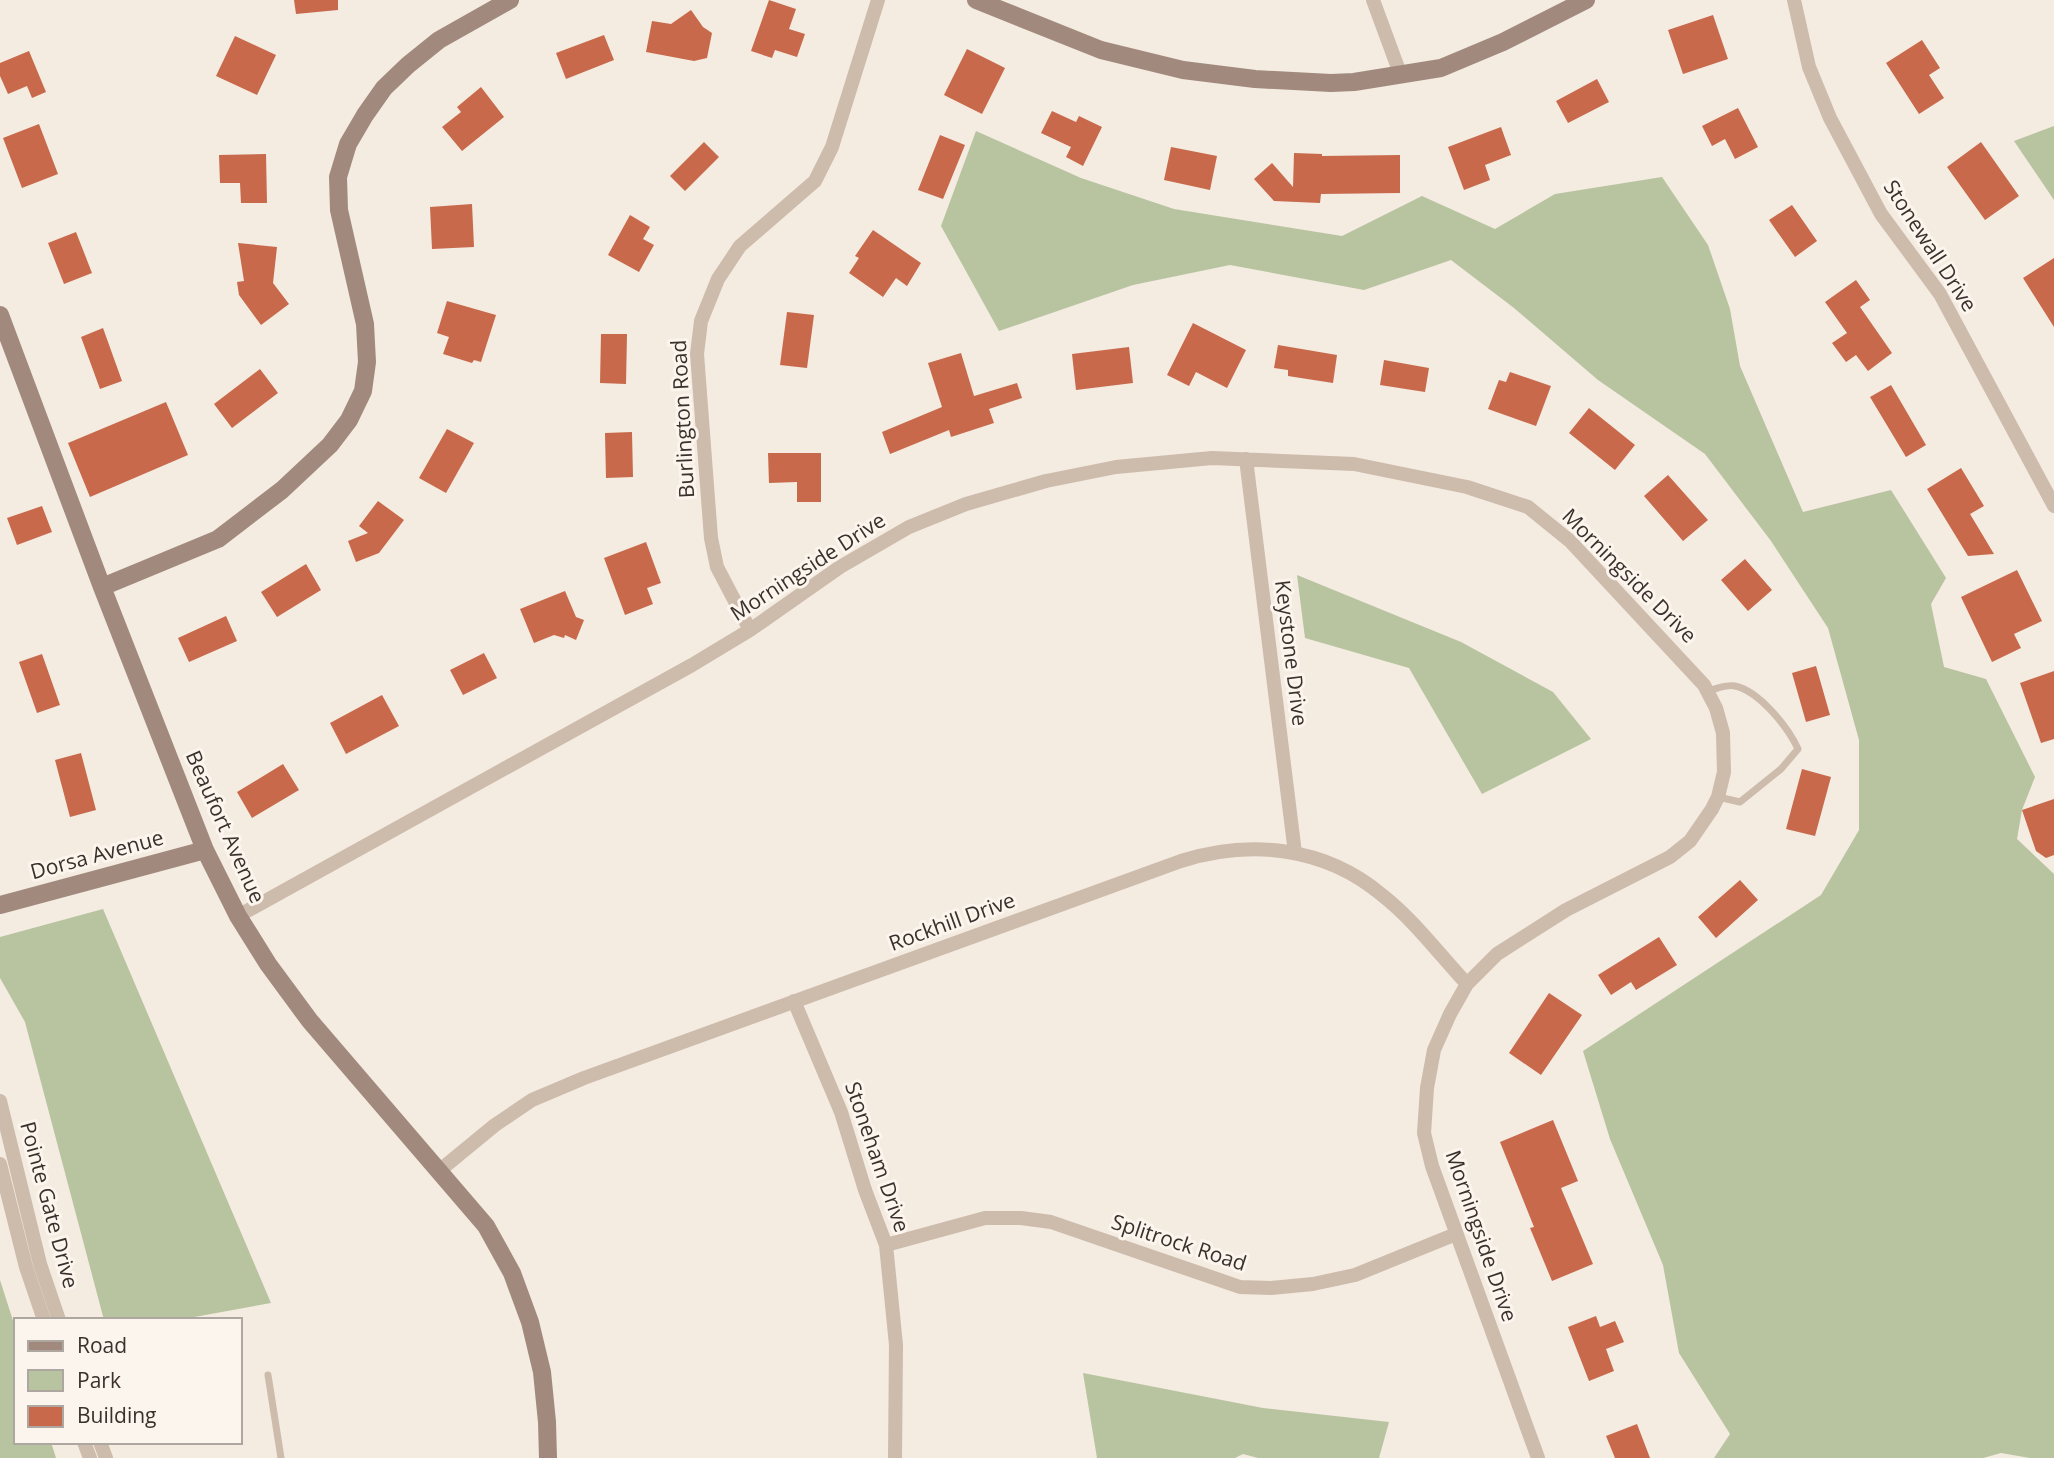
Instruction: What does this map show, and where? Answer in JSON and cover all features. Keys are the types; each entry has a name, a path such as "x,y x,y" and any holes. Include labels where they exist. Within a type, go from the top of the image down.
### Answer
{"street":[{"path":"102,587 218,539 282,490 330,445 349,420 363,391 367,362 365,324 339,210 338,177 348,144 384,88 408,65 439,40 510,0"},
{"name":"Burlington Road","path":"750,630 717,568 711,538 697,354 701,321 718,279 740,246 815,181 832,146 878,0"},
{"path":"976,0 1101,50 1183,70 1255,79 1331,83 1401,76 1441,68 1503,42 1586,0"},
{"path":"1373,0 1401,76"},
{"name":"Stonewall Drive","path":"1794,0 1810,66 1830,118 1881,214 1940,294 2054,506"},
{"name":"Beaufort Avenue","path":"0,315 205,850 238,916 268,964 310,1021 486,1226 516,1286 530,1322 542,1372 548,1458"},
{"name":"Morningside Drive","path":"238,916 692,665 750,630 840,567 909,527 966,504 1046,481 1116,467 1212,458 1354,464 1467,487 1528,507 1570,541 1696,675 1716,708 1725,746 1724,772 1717,797 1699,831 1690,841 1670,857 1566,910 1497,954 1467,984 1434,1050 1427,1088 1424,1133 1432,1166 1538,1458"},
{"name":"Keystone Drive","path":"1246,459 1295,853"},
{"name":"Rockhill Drive","path":"439,1171 495,1125 532,1100 584,1078 1202,854 1265,848 1295,853 1347,871 1398,909 1467,984"},
{"name":"Dorsa Avenue","path":"0,905 205,850"},
{"name":"Stoneham Drive","path":"794,1002 841,1112 865,1190 886,1245 896,1345 895,1458"},
{"name":"Pointe Gate Drive","path":"0,1101 40,1264 58,1318"},
{"name":"Pointe Gate Drive","path":"0,1164 26,1267 43,1318"},
{"name":"Splitrock Road","path":"886,1245 985,1218 1021,1218 1051,1222 1240,1287 1271,1288 1313,1284 1355,1275 1456,1234"}],"lane":[{"path":"1707,691 1732,685 1753,693 1791,734 1798,748 1781,769 1740,802 1717,797"},
{"path":"268,1375 281,1458"}],"green space":[{"path":"2054,126 2054,200 2014,141"},
{"path":"976,131 1081,178 1174,209 1342,236 1422,196 1495,229 1555,194 1662,177 1708,245 1730,309 1740,366 1803,512 1891,490 1946,578 1931,604 1944,667 1986,679 2035,777 2022,810 2017,839 2054,874 2054,1458 2030,1458 2001,1453 1983,1458 1714,1458 1730,1434 1679,1353 1663,1265 1610,1139 1583,1051 1821,895 1859,830 1859,740 1828,628 1771,541 1705,454 1598,380 1514,308 1451,260 1364,290 1230,265 1133,285 999,331 941,226"},
{"path":"1297,575 1461,642 1553,692 1591,739 1482,794 1409,668 1305,638"},
{"path":"103,909 271,1303 189,1318 103,1318 25,1022 0,978 0,937"},
{"path":"0,1280 14,1324 14,1444 52,1444 56,1458 0,1458"},
{"path":"1083,1373 1263,1408 1389,1422 1379,1458 1258,1458 1243,1454 1235,1458 1097,1458"}],"building":[{"path":"294,0 338,0 338,10 296,14"},
{"path":"769,0 796,9 789,29 805,34 797,57 775,50 772,58 751,51"},
{"path":"691,10 703,27 712,33 707,58 694,61 646,52 652,21 671,24"},
{"path":"1713,15 1728,59 1683,74 1668,30"},
{"path":"604,35 614,60 566,79 556,53"},
{"path":"235,36 276,55 257,95 216,76"},
{"path":"1922,40 1940,68 1929,75 1944,98 1919,114 1886,63"},
{"path":"967,49 1005,68 982,114 944,95"},
{"path":"29,51 46,92 32,98 27,86 8,94 0,76 0,63"},
{"path":"1597,79 1609,102 1568,123 1556,101"},
{"path":"481,87 504,117 462,151 442,127 461,112 457,107"},
{"path":"1738,108 1758,147 1735,159 1725,139 1712,146 1702,126"},
{"path":"1052,111 1076,122 1079,116 1102,127 1083,166 1066,157 1071,147 1041,133"},
{"path":"39,124 58,174 22,188 3,138"},
{"path":"1501,127 1511,155 1485,165 1490,180 1464,190 1448,147"},
{"path":"940,135 965,145 943,199 918,190"},
{"path":"704,142 719,157 685,191 670,176"},
{"path":"1981,142 2019,196 1985,220 1947,167"},
{"path":"1171,147 1217,156 1210,190 1164,180"},
{"path":"1294,153 1322,156 1400,155 1400,193 1321,194 1320,203 1274,201 1254,179 1272,163 1293,187"},
{"path":"266,154 267,203 241,203 240,183 220,183 219,155"},
{"path":"472,204 474,247 432,249 430,207"},
{"path":"1792,205 1817,241 1795,257 1769,220"},
{"path":"630,215 650,227 643,239 654,245 639,272 608,255"},
{"path":"873,230 921,263 907,286 896,278 883,297 849,273 859,258 855,256"},
{"path":"76,232 92,273 64,284 48,243"},
{"path":"238,243 277,247 273,283 289,304 261,325 239,295 237,282 244,281"},
{"path":"2054,258 2054,327 2023,278"},
{"path":"1856,280 1870,300 1860,307 1892,353 1868,371 1856,355 1846,362 1832,343 1847,333 1825,302"},
{"path":"447,301 496,315 481,362 474,360 472,363 443,354 449,337 437,333"},
{"path":"787,312 814,315 807,368 780,365"},
{"path":"1193,323 1246,350 1227,388 1196,372 1189,386 1167,375"},
{"path":"103,328 122,381 100,389 81,337"},
{"path":"601,334 627,334 626,384 600,383"},
{"path":"1278,345 1337,355 1333,383 1288,376 1288,370 1274,368"},
{"path":"1129,347 1133,383 1076,390 1072,354"},
{"path":"961,353 974,396 1017,383 1022,398 989,409 994,423 951,437 949,430 890,454 882,432 942,407 928,363"},
{"path":"1384,360 1429,368 1425,392 1380,385"},
{"path":"260,369 278,393 232,428 214,404"},
{"path":"1510,372 1551,386 1536,426 1488,409 1499,380 1506,382"},
{"path":"1891,385 1926,445 1906,457 1870,397"},
{"path":"166,402 188,455 90,497 68,443"},
{"path":"1589,408 1635,445 1615,470 1569,433"},
{"path":"447,429 474,443 446,493 419,478"},
{"path":"632,432 633,477 606,478 605,433"},
{"path":"768,453 821,453 821,502 797,502 797,482 769,483"},
{"path":"1961,468 1984,506 1970,514 1994,554 1968,556 1927,489"},
{"path":"1668,475 1708,520 1683,541 1644,496"},
{"path":"378,501 404,520 379,553 356,562 348,541 368,533 359,526"},
{"path":"42,506 52,532 17,545 7,518"},
{"path":"646,542 661,583 647,588 653,604 625,615 604,558"},
{"path":"1745,559 1772,590 1748,611 1721,580"},
{"path":"306,564 321,590 277,617 261,592"},
{"path":"2017,570 2042,621 2014,634 2021,648 1992,662 1961,597"},
{"path":"565,591 576,617 584,620 576,640 565,635 564,638 554,635 534,643 520,609"},
{"path":"226,616 237,641 189,662 178,638"},
{"path":"484,653 497,678 463,695 450,670"},
{"path":"42,654 60,705 37,713 19,662"},
{"path":"1816,666 1830,715 1806,722 1792,673"},
{"path":"2054,671 2054,739 2041,743 2020,683"},
{"path":"382,695 399,726 346,754 330,723"},
{"path":"81,753 96,810 70,817 55,760"},
{"path":"283,764 299,790 252,818 237,792"},
{"path":"1802,769 1831,777 1815,836 1786,829"},
{"path":"2054,799 2054,855 2046,858 2036,851 2022,810"},
{"path":"1740,880 1758,900 1716,938 1698,917"},
{"path":"1659,937 1677,965 1636,990 1631,982 1611,995 1598,975"},
{"path":"1549,993 1582,1015 1541,1075 1509,1053"},
{"path":"1553,1120 1578,1181 1561,1188 1593,1264 1552,1281 1500,1142"},
{"path":"1596,1316 1600,1327 1615,1321 1624,1342 1606,1349 1614,1371 1589,1381 1568,1327"},
{"path":"1637,1424 1650,1458 1615,1458 1606,1436"}]}
